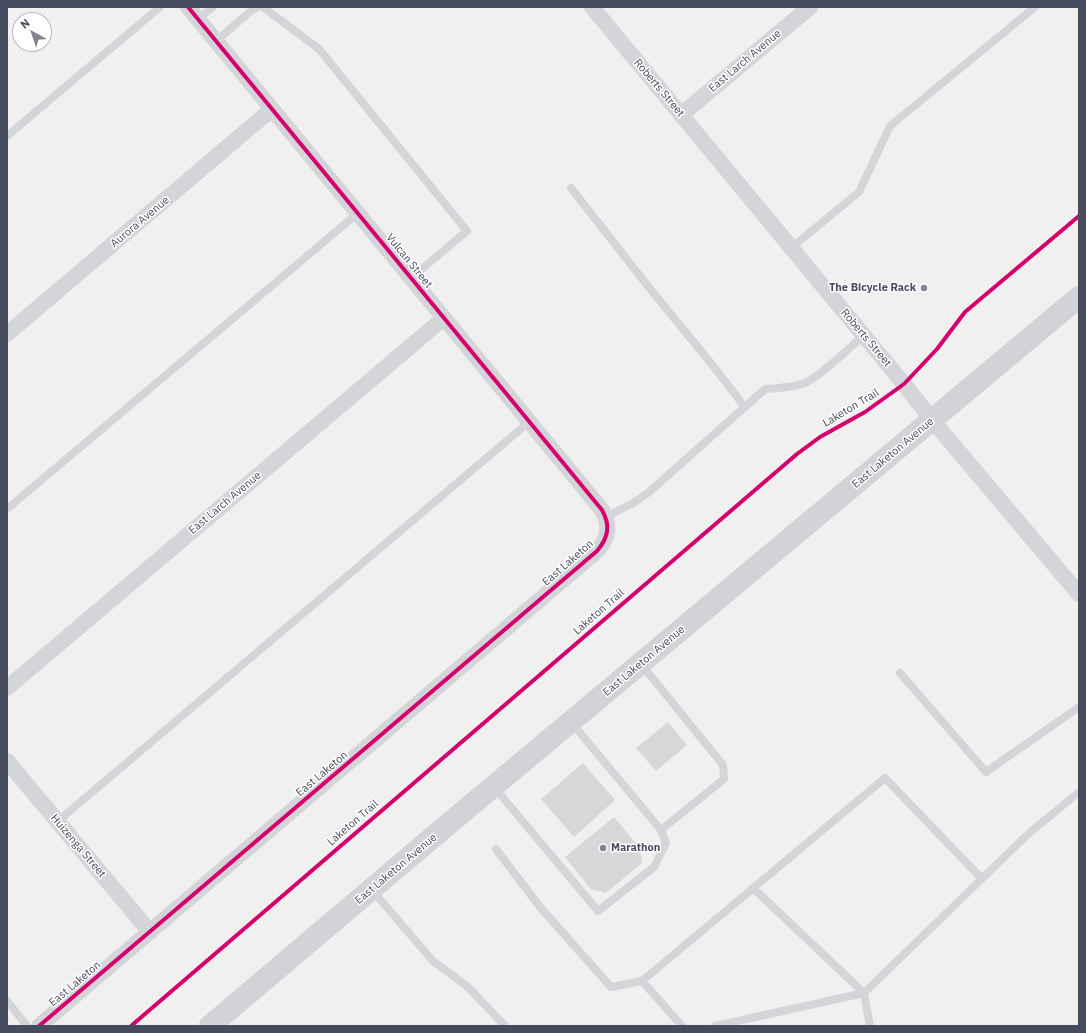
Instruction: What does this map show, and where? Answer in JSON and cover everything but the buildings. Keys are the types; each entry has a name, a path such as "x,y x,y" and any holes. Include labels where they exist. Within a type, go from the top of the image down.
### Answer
{"main road":[{"name":"East Laketon Avenue","path":"210,1026 494,786 1079,297"}],"street":[{"name":"East Larch Avenue","path":"681,116 810,7"},
{"name":"Roberts Street","path":"595,8 681,116 904,384 932,420 1079,594"},
{"name":"Vulcan Street","path":"193,13 598,505 607,523"},
{"name":"Aurora Avenue","path":"7,334 272,109"},
{"name":"East Larch Avenue","path":"7,688 444,318"},
{"name":"East Laketon","path":"39,1026 597,551 603,544 607,523"},
{"name":"Huizenga Street","path":"7,761 150,932"}],"lane":[{"path":"7,136 160,7"},
{"path":"193,13 213,7"},
{"path":"216,41 252,10 258,7"},
{"path":"263,7 319,49 467,231 411,278"},
{"path":"791,248 859,192 890,126 1035,7"},
{"path":"571,188 745,407"},
{"path":"7,509 358,213"},
{"path":"607,523 632,503 648,493 765,389 805,382 822,371 863,336"},
{"path":"58,822 529,422"},
{"path":"641,663 723,765 724,779 661,830"},
{"path":"900,673 986,772 1079,707"},
{"path":"494,786 598,911 654,867 666,842 661,830 571,722"},
{"path":"496,850 540,907 611,987 642,981 885,778 982,879"},
{"path":"715,1026 864,993 1027,835 1079,792"},
{"path":"753,888 864,993 870,1026"},
{"path":"371,890 433,961 468,987 506,1026"},
{"path":"642,981 682,1026"},
{"path":"7,1002 27,1026"}],"cycle path":[{"path":"39,1026 597,551 604,541 607,532 607,521 602,510 188,7"},
{"name":"Laketon Trail","path":"131,1026 797,454 820,437 865,412 904,384 937,349 965,312 1079,216"}],"place":[{"name":"The Bicycle Rack","path":"924,288"},
{"name":"Marathon","path":"603,848"}]}
